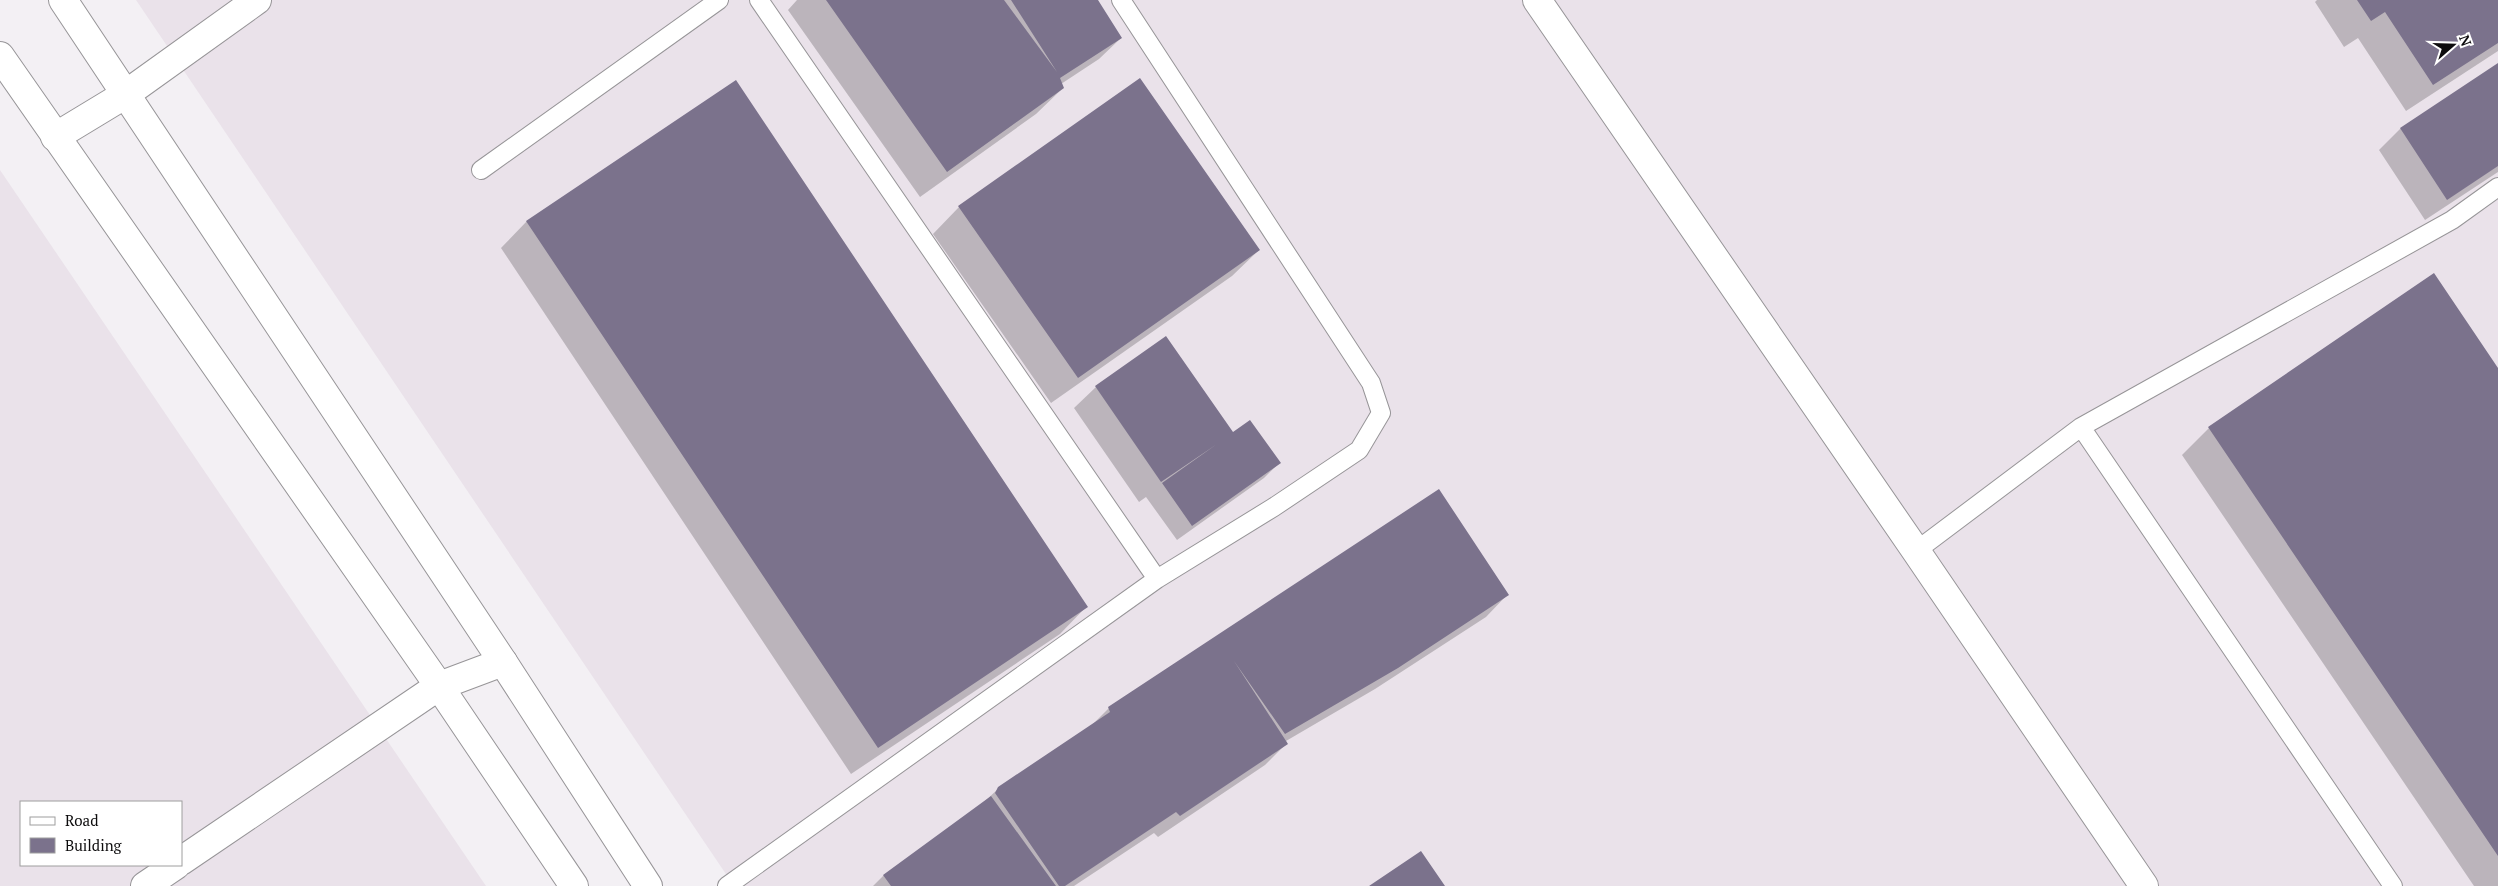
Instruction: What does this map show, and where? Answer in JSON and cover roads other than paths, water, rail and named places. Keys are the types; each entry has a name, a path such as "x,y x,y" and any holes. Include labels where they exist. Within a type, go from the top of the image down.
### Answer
{"main road":[{"path":"63,0 503,662 648,886"},
{"path":"55,137 126,94 258,0"},
{"path":"1537,0 2144,886"},
{"path":"0,56 438,686 574,886"},
{"path":"182,860 438,686 503,662"},
{"path":"145,886 175,866"}],"lane":[{"path":"481,170 719,0"},
{"path":"759,0 1158,579"},
{"path":"727,886 1158,579 1274,507 1359,450 1381,414 1371,383 1121,0"},
{"path":"1916,551 2080,427 2452,220 2498,187"},
{"path":"2080,427 2393,886"}]}
